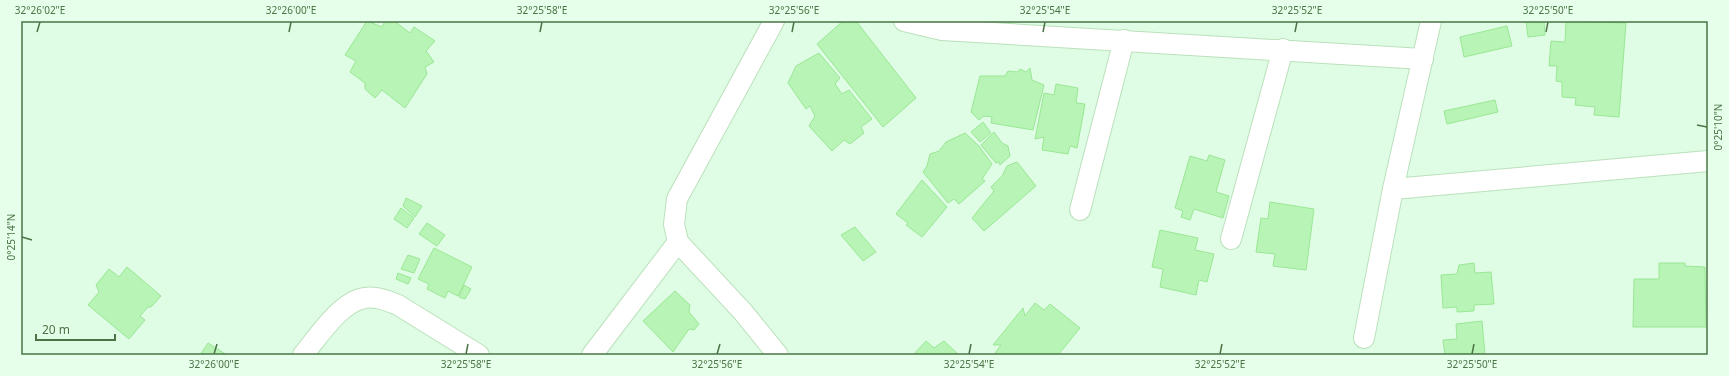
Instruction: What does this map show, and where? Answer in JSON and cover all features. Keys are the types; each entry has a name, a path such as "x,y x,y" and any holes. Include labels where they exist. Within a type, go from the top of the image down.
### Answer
{"street":[{"path":"774,21 677,199 674,224 678,242 742,312 778,355"},
{"path":"904,21 942,30 1283,49 1423,59"},
{"path":"1364,338 1393,189 1431,21"},
{"path":"1080,210 1124,40"},
{"path":"1231,239 1283,49"},
{"path":"1393,189 1708,162"},
{"path":"592,355 678,242"},
{"path":"303,355 340,312 355,301 366,298 384,300 398,305 479,355"}],"building":[{"path":"367,21 382,27 385,21 394,21 410,33 414,27 435,41 426,51 434,62 425,67 427,74 405,108 382,90 375,98 365,89 365,83 350,72 356,61 345,55"},
{"path":"843,21 856,21 916,98 883,127 817,44"},
{"path":"1526,21 1544,21 1545,35 1528,37"},
{"path":"1566,21 1626,23 1619,117 1594,115 1595,107 1575,105 1576,98 1562,97 1562,82 1556,81 1557,66 1549,66 1551,41 1565,42"},
{"path":"1507,26 1512,46 1464,57 1460,37"},
{"path":"819,53 840,78 835,84 842,94 849,90 872,119 861,127 864,133 850,144 844,140 832,151 809,126 815,116 810,106 806,109 788,83 796,66"},
{"path":"1030,68 1032,80 1044,85 1033,130 991,123 992,117 984,116 979,120 971,112 980,76 1005,76 1008,71 1017,72 1020,69 1026,72"},
{"path":"1056,84 1078,88 1076,103 1085,104 1077,148 1070,146 1068,154 1042,150 1044,137 1035,139 1044,93 1054,95"},
{"path":"1495,100 1498,112 1447,124 1444,111"},
{"path":"983,122 991,133 980,142 971,132"},
{"path":"994,132 1002,143 1008,146 1010,156 1000,165 999,162 996,163 981,145"},
{"path":"965,133 979,146 992,164 982,179 985,181 959,204 954,199 948,203 923,172 927,166 930,154 939,151 946,142"},
{"path":"1209,155 1225,160 1216,192 1229,196 1223,218 1194,209 1190,220 1181,217 1183,211 1175,208 1190,156 1207,161"},
{"path":"1017,162 1036,186 984,231 972,218 994,191 991,187 1002,176 1007,166"},
{"path":"922,180 947,207 922,237 906,225 908,223 896,214"},
{"path":"406,198 422,206 415,217 403,206"},
{"path":"1270,202 1314,209 1306,270 1273,266 1275,254 1256,252 1261,218 1268,219"},
{"path":"401,208 414,218 407,228 394,219"},
{"path":"427,223 445,235 437,246 419,234"},
{"path":"855,227 876,252 863,261 841,235"},
{"path":"1160,230 1198,238 1195,250 1214,254 1207,282 1199,280 1196,295 1160,287 1163,269 1152,267"},
{"path":"434,248 472,267 458,296 448,291 445,298 427,289 429,284 418,279"},
{"path":"408,255 420,259 414,273 401,269"},
{"path":"1474,263 1475,273 1491,272 1494,304 1474,305 1474,311 1457,312 1457,307 1443,308 1441,275 1457,274 1459,265"},
{"path":"1659,263 1685,263 1685,266 1705,267 1706,327 1633,327 1634,279 1659,279"},
{"path":"127,267 161,296 140,316 145,320 129,339 88,305 99,292 96,285 109,269 119,277"},
{"path":"398,273 411,278 408,284 396,279"},
{"path":"464,285 471,289 465,299 459,297"},
{"path":"675,291 690,305 689,312 699,324 694,330 689,329 673,352 643,321"},
{"path":"1035,303 1044,310 1050,304 1080,328 1058,355 998,355 995,353 1001,345 993,345 1023,308 1025,316"},
{"path":"1482,321 1485,355 1445,355 1443,340 1457,339 1456,324"},
{"path":"926,341 934,348 944,341 959,355 913,355"},
{"path":"208,343 227,355 200,355"}]}
